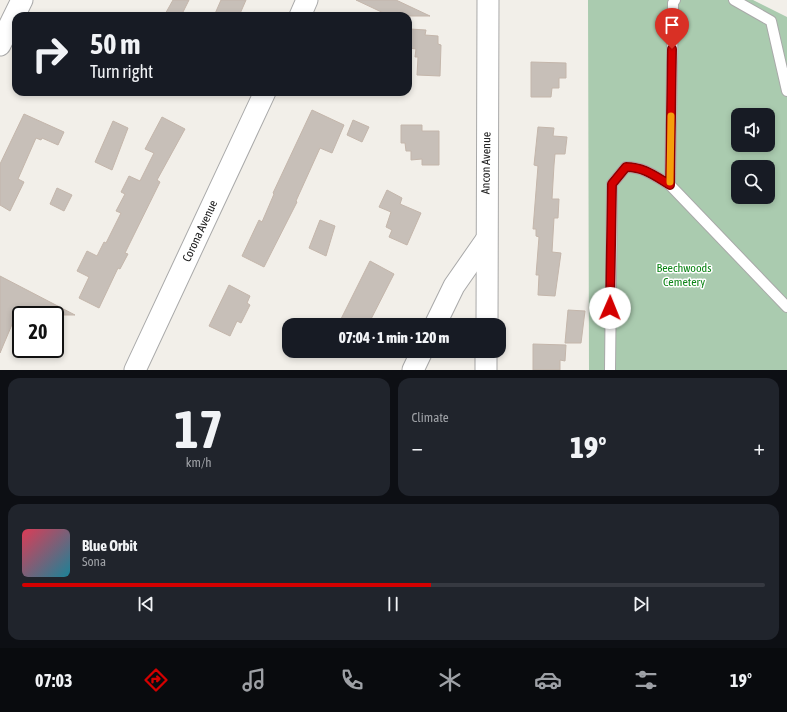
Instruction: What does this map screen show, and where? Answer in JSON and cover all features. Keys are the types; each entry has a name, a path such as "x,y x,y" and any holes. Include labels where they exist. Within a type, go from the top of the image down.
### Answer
{"street":[{"path":"16,12 22,0"},
{"path":"302,12 307,0"},
{"name":"Ancon Avenue","path":"487,318 488,0"},
{"path":"0,45 12,20"},
{"name":"Corona Avenue","path":"135,370 263,96"},
{"path":"438,318 454,286 486,240"},
{"path":"413,370 419,358"},
{"path":"486,358 486,370"}],"lane":[{"path":"670,185 673,3 675,0"},
{"path":"734,0 772,21 787,91"},
{"path":"610,370 612,184 626,167 636,167 648,171 670,185 787,307"}],"green space":[{"name":"Beechwoods Cemetery","path":"588,0 753,0 787,17 787,370 589,370"}],"building":[{"path":"173,0 189,0 183,12 166,12"},
{"path":"221,0 246,0 241,12 216,12"},
{"path":"356,0 396,0 430,16 412,16 412,12 382,12"},
{"path":"412,29 426,30 425,35 438,36 438,44 441,45 440,76 417,75 418,57 415,57 416,49 412,48"},
{"path":"531,62 566,63 566,78 559,78 559,88 552,88 551,97 531,97"},
{"path":"312,110 344,125 332,153 320,148 296,201 297,202 264,267 242,256 259,220 262,222 274,194 273,193"},
{"path":"24,114 64,132 58,145 42,138 41,140 36,138 18,179 24,182 10,211 0,205 0,164"},
{"path":"162,117 185,129 157,180 160,182 125,253 128,254 120,269 118,268 99,308 79,298 89,277 77,271 87,251 97,256 104,242 106,243 121,213 116,211 125,194 121,192 129,176 140,181 154,153 145,149"},
{"path":"353,120 369,127 362,142 347,135"},
{"path":"113,121 128,128 112,170 95,162"},
{"path":"401,125 422,125 422,131 439,131 439,165 422,165 422,159 411,160 411,151 406,151 405,143 401,143"},
{"path":"538,127 554,128 553,136 567,137 565,154 555,154 554,165 552,199 559,199 558,218 554,218 552,252 561,253 555,296 538,295 539,275 536,275 539,237 536,236 536,229 533,229 538,166 534,165"},
{"path":"57,188 72,195 64,211 50,204"},
{"path":"387,190 402,198 400,204 421,213 407,245 389,237 392,230 386,227 391,212 379,207"},
{"path":"320,220 335,226 326,256 309,248"},
{"path":"370,261 394,274 372,318 342,318"},
{"path":"0,276 58,306 12,306 12,324 0,353"},
{"path":"229,285 250,296 247,303 250,305 241,323 237,321 230,336 209,326"},
{"path":"64,309 75,315 64,315"},
{"path":"568,310 585,311 581,343 565,343"},
{"path":"533,344 566,345 565,361 560,360 560,370 533,370"}],"slow traffic":[{"path":"670,182 671,116"}],"route":[{"path":"610,308 612,184 626,167 636,167 648,171 670,185 672,49"}]}
